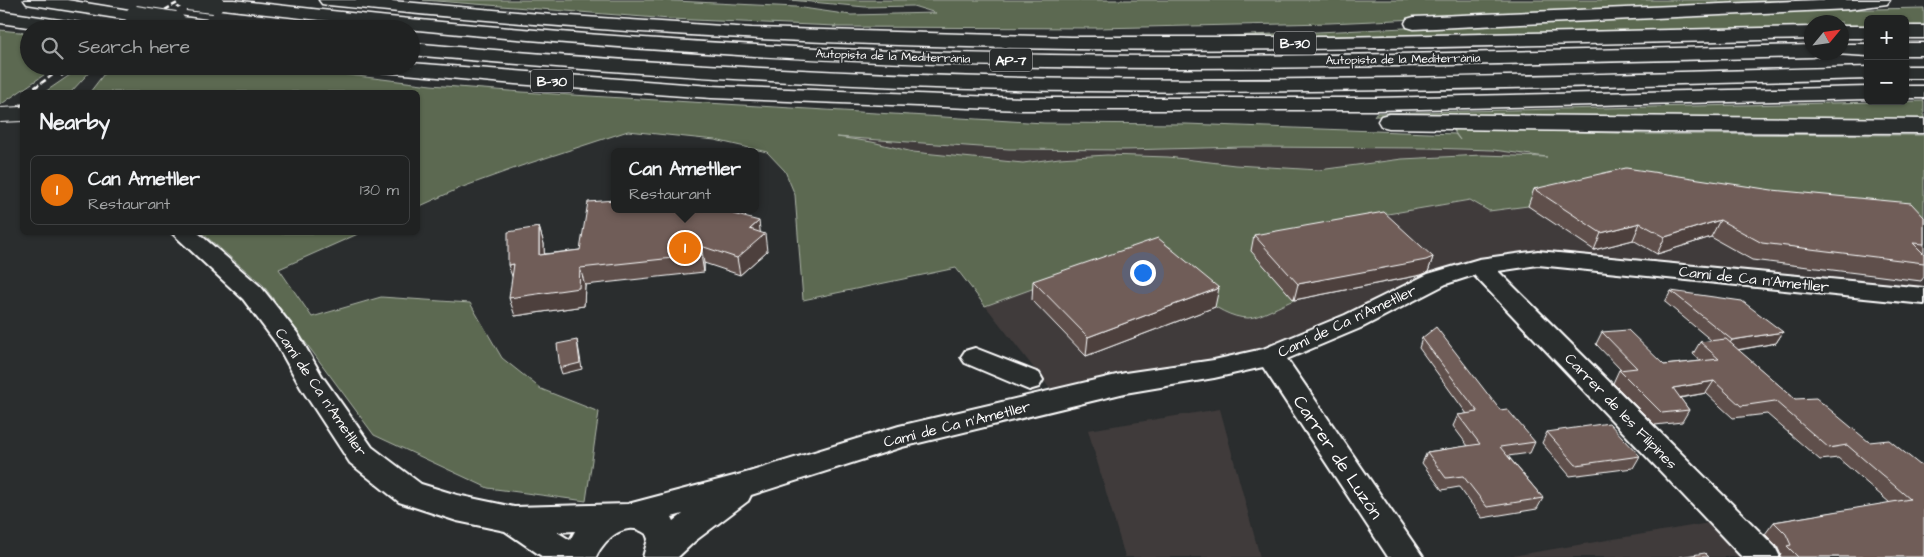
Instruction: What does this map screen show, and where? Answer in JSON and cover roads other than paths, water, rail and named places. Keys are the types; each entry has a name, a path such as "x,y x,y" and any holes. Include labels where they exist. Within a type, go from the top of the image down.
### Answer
{"highway":[{"path":"34,0 162,20"},
{"name":"Autopista de la Mediterrània","path":"187,0 348,20"},
{"name":"B-30","path":"328,0 543,20 778,34 1008,42 1180,44 1373,42 1804,33"},
{"path":"778,34 1148,34 1850,4 1881,0"},
{"path":"0,17 20,20"},
{"name":"Autopista de la Mediterrània","path":"420,27 556,39 813,54 925,58 1254,61 1804,51"},
{"path":"1849,32 1864,32"},
{"path":"1909,32 1924,32"},
{"path":"1909,49 1924,49"},
{"name":"Autopista de la Mediterrània","path":"420,50 657,69 871,79 1073,84 1357,84 1864,73"},
{"path":"1849,50 1864,50"},
{"name":"B-30","path":"420,69 629,87 1022,104 1258,104 1864,93"},
{"path":"1909,72 1924,72"},
{"path":"1909,92 1924,92"},
{"path":"861,98 1055,110 1453,123 1924,126"}],"street":[{"path":"0,115 20,114"},
{"name":"Camí de Ca n'Ametller","path":"185,235 252,293 288,340 311,382 361,454 410,493 480,514 514,520 627,516 749,484 899,437 1125,383 1214,369 1270,356 1354,321 1437,279 1479,266 1538,258 1924,296"},
{"name":"Carrer de les Filipines","path":"1479,266 1763,557"},
{"path":"975,356 1029,380"},
{"name":"Carrer de Luzón","path":"1270,356 1406,557"},
{"name":"Camí de Ca n'Ametller","path":"662,553 683,532 749,484"},
{"path":"579,557 582,547 592,532 608,521 627,516 645,516 656,521 663,528 666,538 662,553"},
{"name":"Camí de Ca n'Ametller","path":"514,520 570,557"}],"railway":[{"path":"146,20 183,0"},
{"path":"177,8 193,0"},
{"path":"31,90 53,75"},
{"path":"0,122 20,106"}],"place":[{"name":"Can Ametller","path":"685,248"}]}
